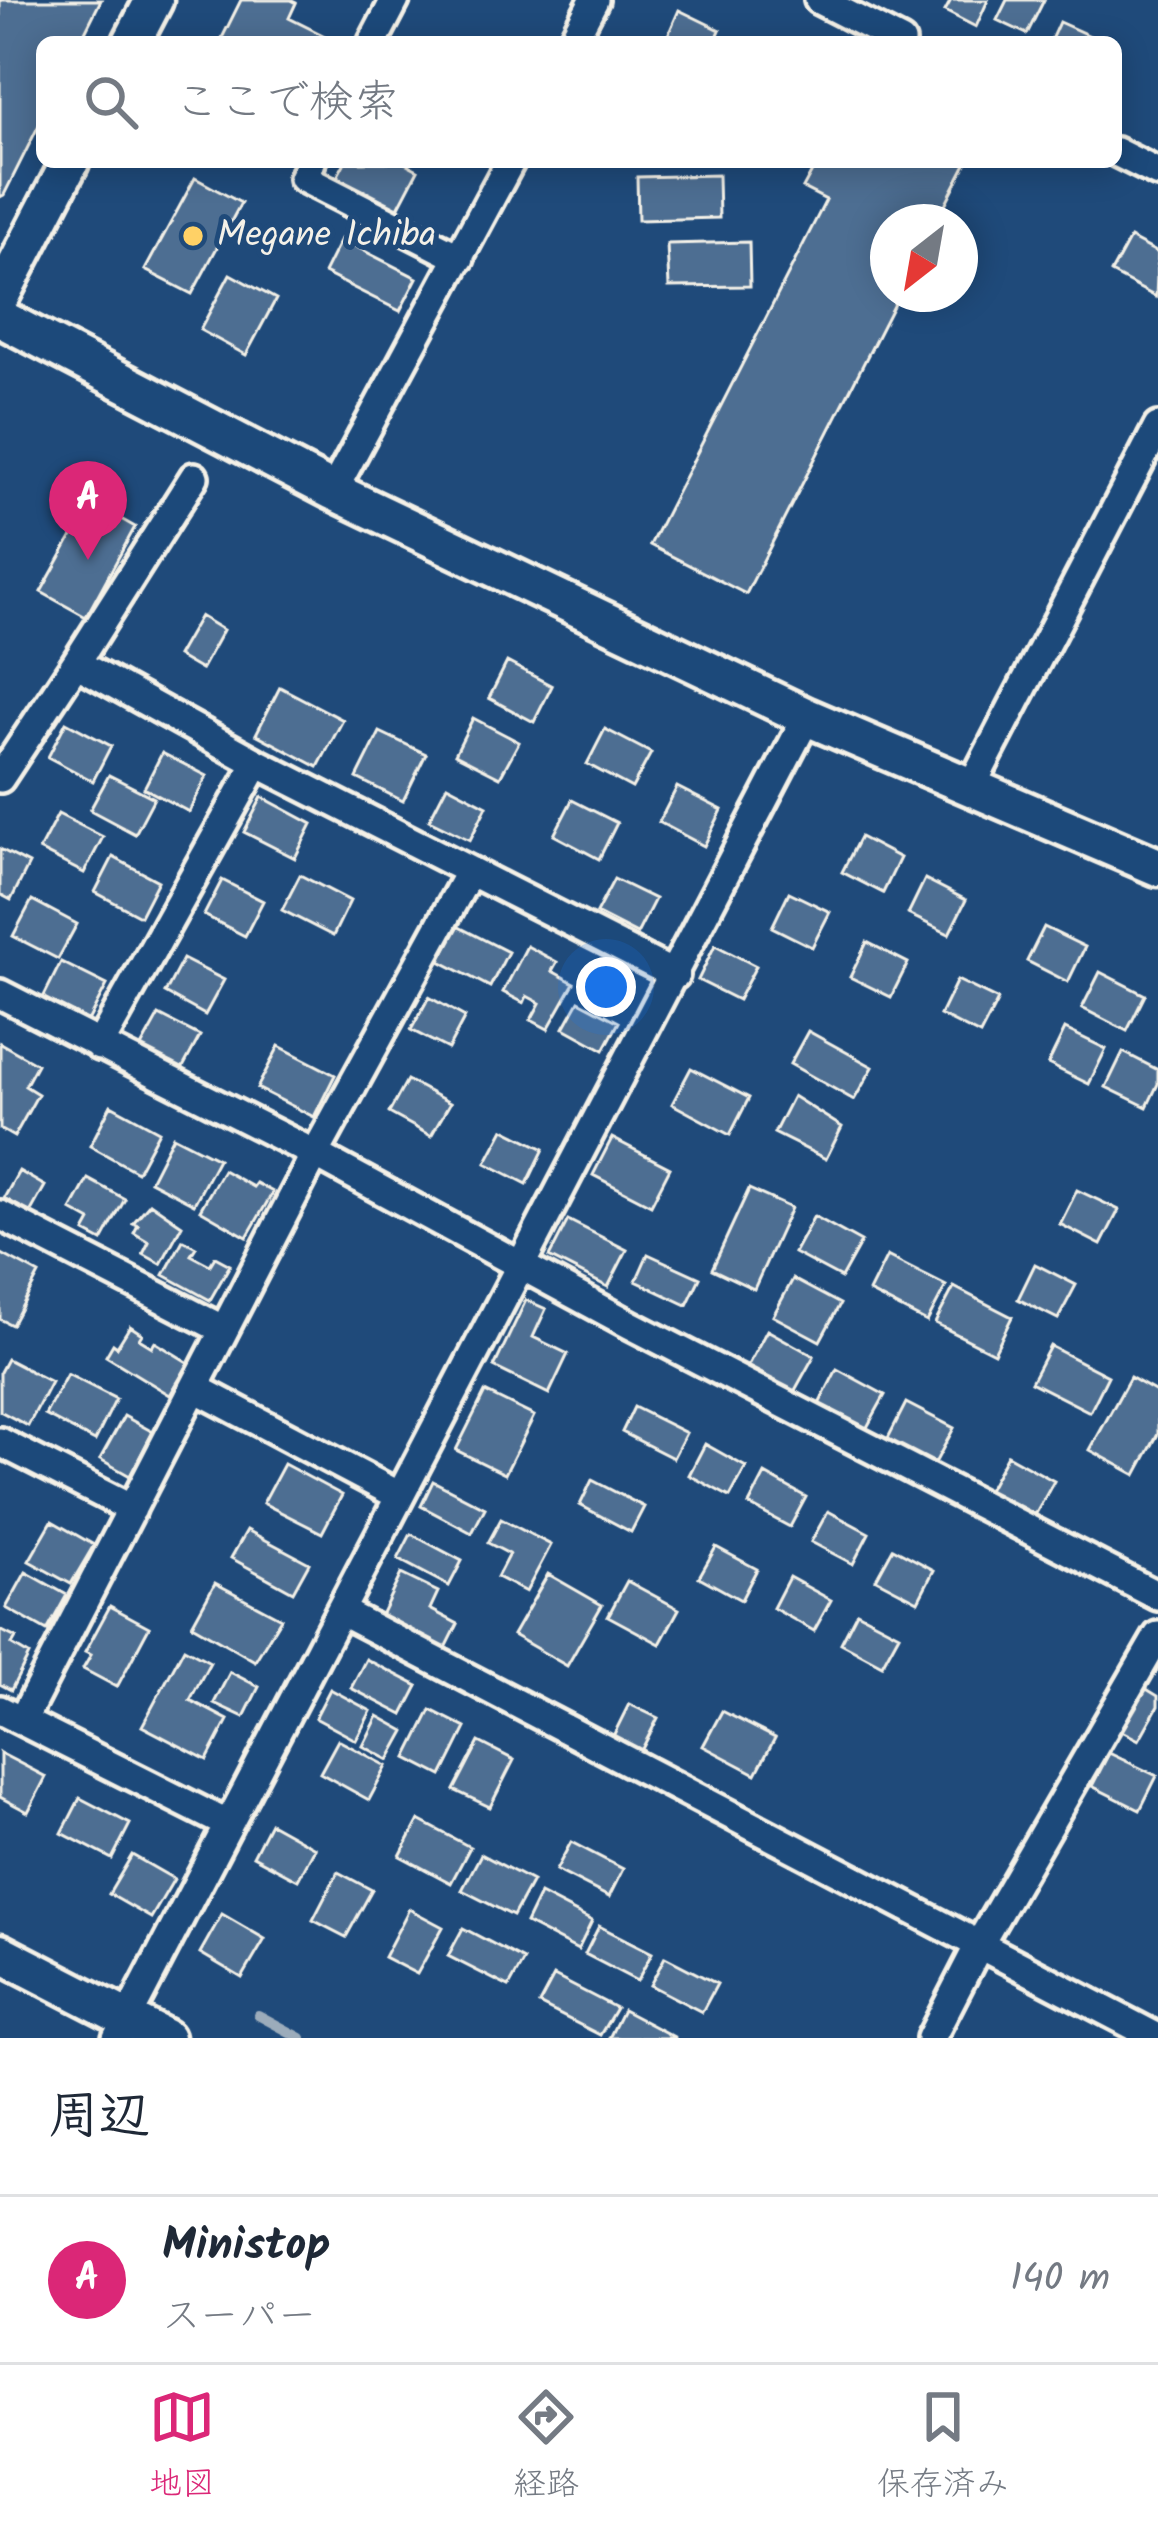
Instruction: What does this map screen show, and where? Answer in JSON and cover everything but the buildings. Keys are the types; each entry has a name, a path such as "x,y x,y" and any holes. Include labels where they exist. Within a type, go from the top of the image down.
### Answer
{"street":[{"path":"135,36 154,0"},
{"path":"376,36 394,0"},
{"path":"575,36 594,0"},
{"path":"819,0 889,36"},
{"path":"1122,155 1158,173"},
{"path":"0,297 67,168"},
{"path":"308,168 303,178 460,258"},
{"path":"333,491 507,168"},
{"path":"0,318 333,491 807,717 1158,867"},
{"path":"971,787 1158,427"},
{"path":"0,778 194,477"},
{"path":"76,663 257,763 675,976"},
{"path":"122,2028 807,717"},
{"path":"99,1046 257,763"},
{"path":"227,1824 11,1715 132,1509 315,1154 470,871"},
{"path":"0,994 1158,1596"},
{"path":"0,1215 224,1330"},
{"path":"195,1388 400,1496"},
{"path":"0,1442 132,1509"},
{"path":"340,1611 1158,2038"},
{"path":"931,2038 980,1943 1158,1636"},
{"path":"0,1953 122,2028 165,2038"}],"waterway":[{"path":"258,2015 301,2038"}],"place":[{"name":"Megane Ichiba","path":"193,236"},
{"name":"Ministop","path":"88,560"}]}
